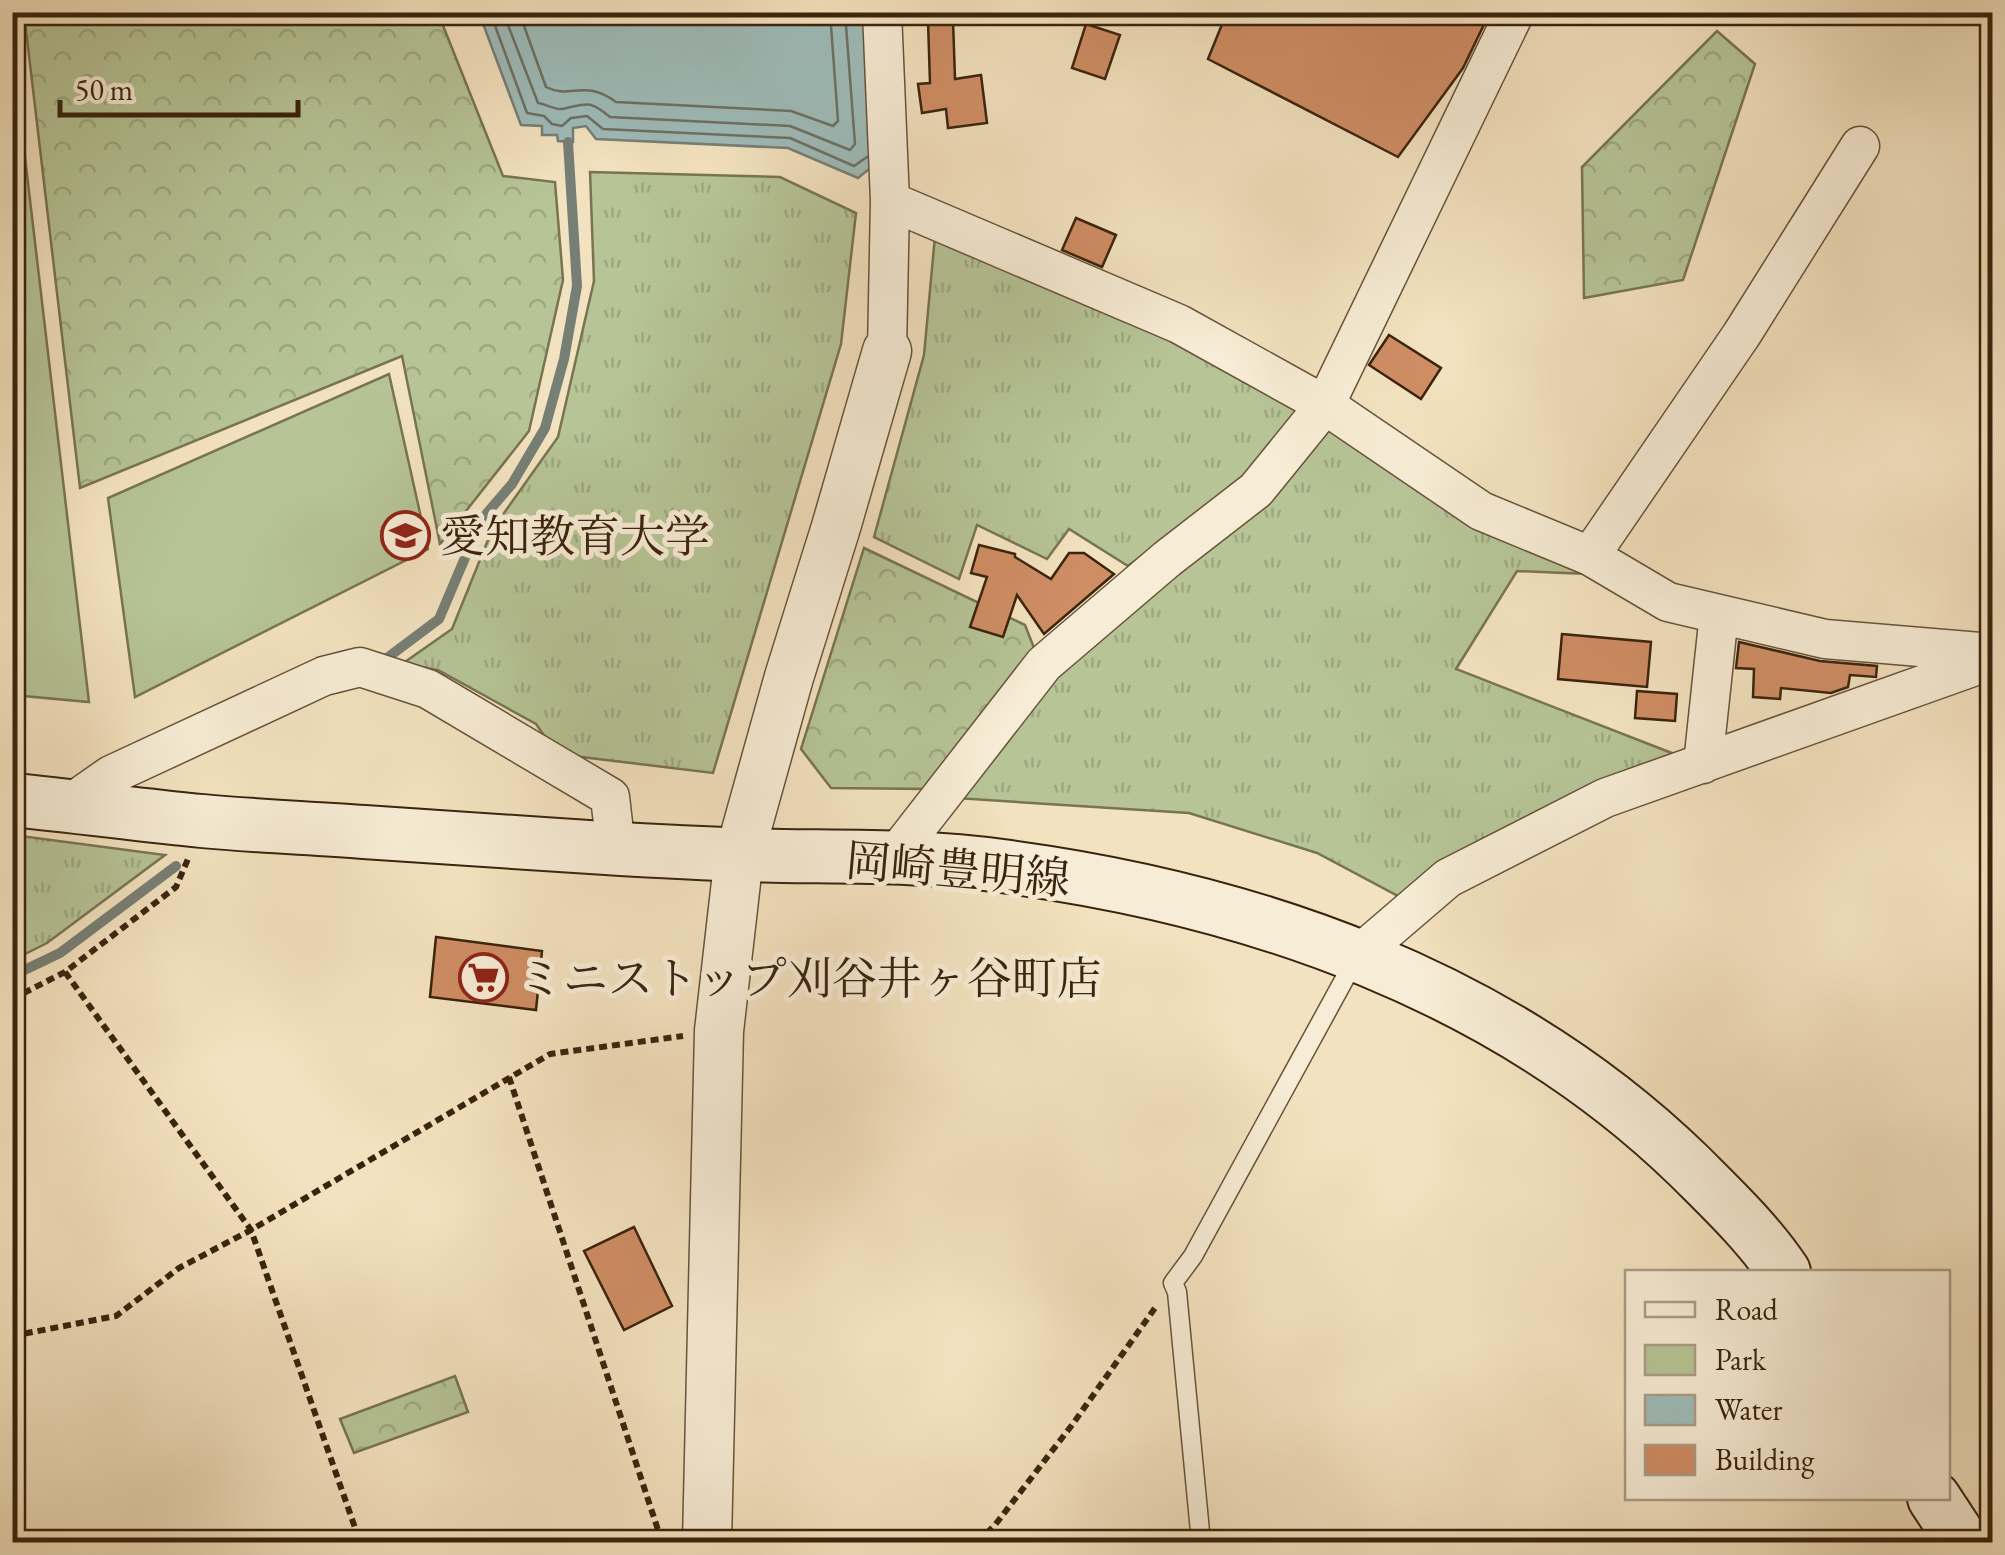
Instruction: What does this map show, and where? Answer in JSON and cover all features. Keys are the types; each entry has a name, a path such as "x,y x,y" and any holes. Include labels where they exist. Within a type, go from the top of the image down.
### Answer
{"main road":[{"name":"岡崎豊明線","path":"12,800 204,821 616,849 999,865 1124,886 1219,908 1357,956 1446,994 1499,1022 1620,1104 1664,1142 1727,1204 1782,1270"},
{"path":"1935,1500 1963,1542"}],"street":[{"path":"707,1542 719,1032 739,856 887,351 890,201 882,12"},
{"path":"893,858 1044,664 1167,559 1256,490 1325,404 1515,12"},
{"path":"1590,556 1742,334 1860,146"},
{"path":"890,201 1179,324 1325,404 1480,511 1590,556 1668,602 1825,639 1992,656"},
{"path":"1703,764 1719,614"},
{"path":"1357,956 1448,878 1606,798 1992,656"},
{"path":"68,806 111,775 324,676 360,667 428,689 610,796 616,849"}],"lane":[{"path":"1201,1542 1174,1283 1193,1256 1357,956"}],"path":[{"path":"12,999 65,972 176,887 204,821"},
{"path":"65,972 251,1230 360,1542"},
{"path":"12,1336 116,1316 180,1268 550,1054 719,1032"},
{"path":"509,1077 662,1542"},
{"path":"977,1542 996,1524 1174,1283"}],"green space":[{"path":"24,13 438,13 503,176 555,182 563,280 529,431 440,544 402,356 80,488"},
{"path":"1717,31 1755,64 1683,280 1584,298 1582,167"},
{"path":"15,72 89,702 13,695"},
{"path":"590,172 780,177 856,213 841,344 713,773 557,754 536,724 438,670 402,664 452,629 492,530 558,437 594,281"},
{"path":"935,236 1168,335 1302,409 1246,479 1128,566 1069,529 1047,559 977,525 959,579 874,537 924,355"},
{"path":"389,374 428,549 135,697 108,498"},
{"path":"1326,424 1588,574 1517,571 1456,669 1682,757 1400,897 1317,853 1189,813 955,798 1058,671"},
{"path":"864,548 1025,625 1036,653 927,789 831,788 801,749"},
{"path":"13,835 165,855 47,943 13,960"},
{"path":"455,1376 468,1412 354,1453 340,1419"}],"water":[{"path":"479,13 868,13 879,161 858,178 788,148 596,139 586,126 573,128 573,142 558,141 557,135 542,135 542,126 521,125"}],"building":[{"path":"1227,12 1490,12 1463,68 1398,157 1208,59"},
{"path":"953,20 955,79 981,75 987,123 948,128 946,109 922,113 918,84 930,83 928,21"},
{"path":"1086,24 1120,35 1105,79 1072,68"},
{"path":"1076,218 1116,235 1102,267 1062,250"},
{"path":"1389,335 1441,368 1421,399 1369,365"},
{"path":"979,545 1015,554 1051,579 1069,553 1084,553 1114,574 1044,634 1017,595 1003,637 970,627 987,577 971,573"},
{"path":"1562,634 1651,642 1647,687 1558,679"},
{"path":"1739,642 1820,661 1877,666 1876,677 1850,675 1848,687 1831,693 1781,688 1780,699 1753,697 1754,669 1736,668"},
{"path":"1637,691 1677,694 1675,721 1635,718"},
{"path":"436,937 542,951 536,1010 430,997"},
{"path":"634,1227 672,1306 624,1330 584,1251"}],"waterway":[{"path":"379,664 439,619 487,513 512,484 545,428 564,359 577,286 568,142"},
{"path":"12,976 60,953 176,866"}],"place":[{"name":"愛知教育大学","path":"405,536"},
{"name":"ミニストップ刈谷井ヶ谷町店","path":"483,978"}]}
